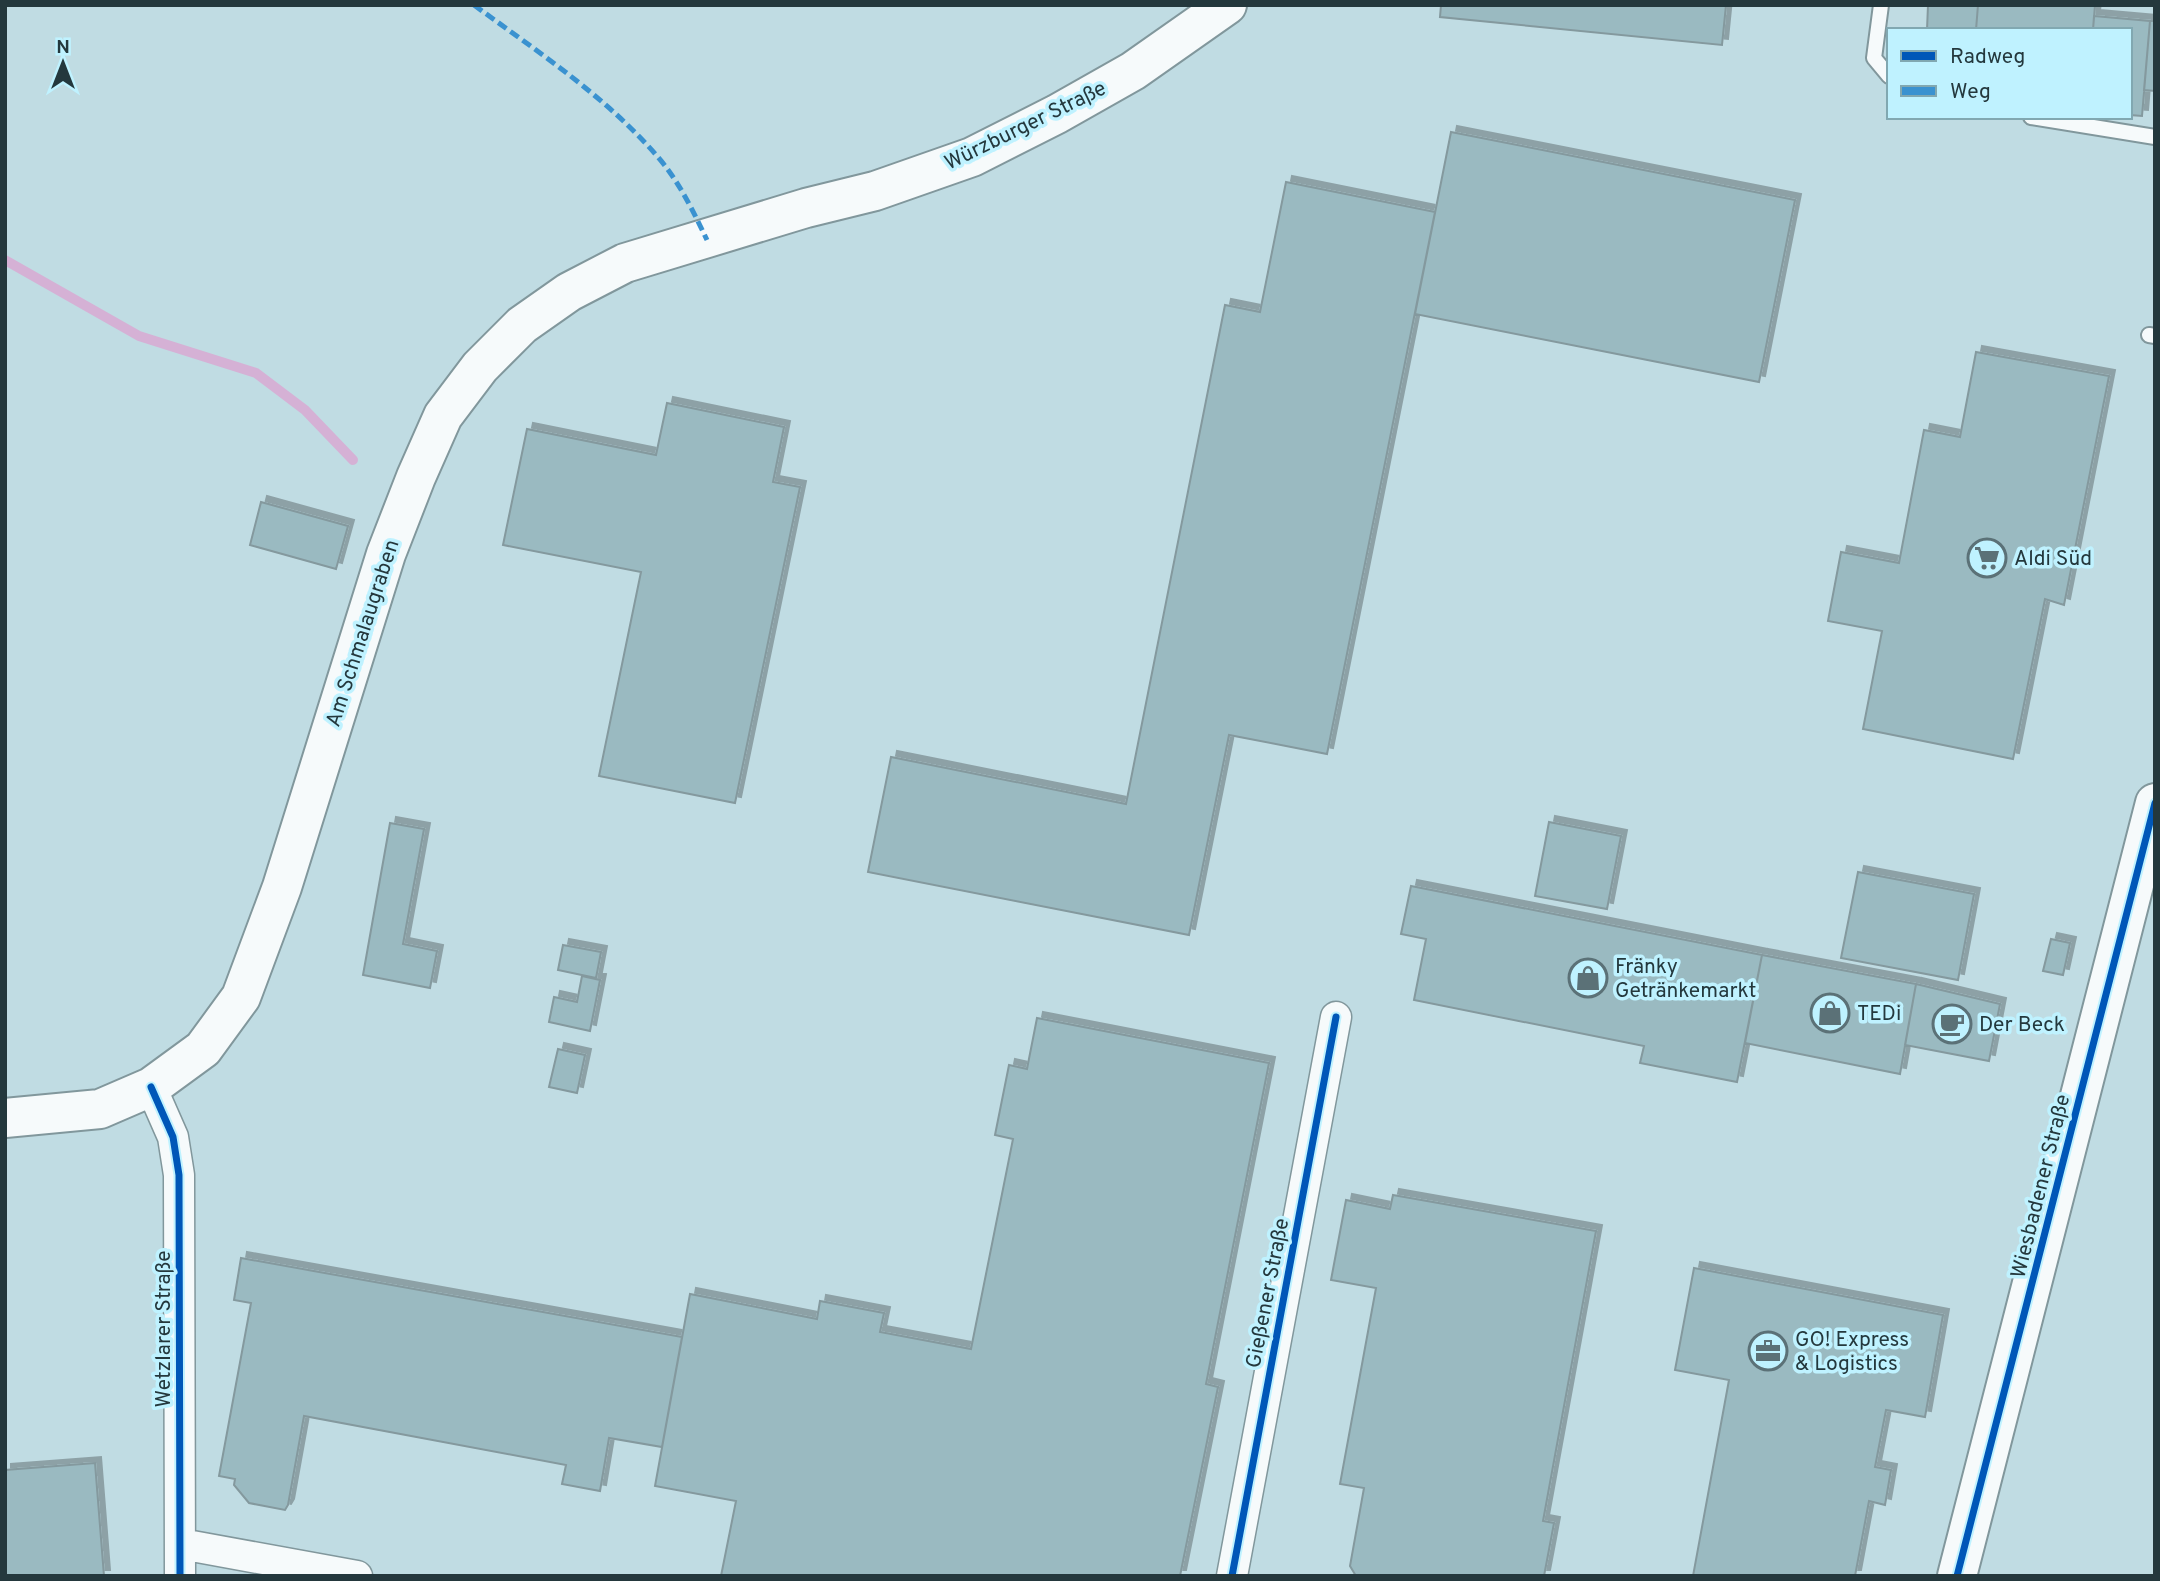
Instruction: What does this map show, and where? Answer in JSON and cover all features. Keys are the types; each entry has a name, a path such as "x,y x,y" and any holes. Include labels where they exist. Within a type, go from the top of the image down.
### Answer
{"main road":[{"name":"Würzburger Straße","path":"806,208 875,191 972,157 1057,114 1133,71 1227,5"},
{"name":"Am Schmalaugraben","path":"5,1118 100,1109 150,1087 203,1049 241,997 282,887 386,554 443,416 480,367 522,325 569,292 625,263 806,208"},
{"name":"Wiesbadener Straße","path":"1957,1576 2155,803"}],"street":[{"name":"Gießener Straße","path":"1232,1576 1336,1017"},
{"name":"Wetzlarer Straße","path":"150,1087 173,1137 179,1175 180,1576"},
{"path":"181,1544 357,1576"}],"lane":[{"path":"1881,5 1874,58 1887,74"},
{"path":"2043,119 2155,138"}],"building":[{"path":"1441,5 1726,5 1722,45 1440,17"},
{"path":"1928,5 1978,5 1976,28 1927,28"},
{"path":"1978,5 2095,5 2093,28 1976,28"},
{"path":"2094,16 2150,21 2142,116 2132,115 2132,28 2093,28"},
{"path":"2150,21 2155,21 2155,91 2144,90"},
{"path":"1451,132 1795,200 1759,382 1415,314"},
{"path":"1286,182 1435,212 1327,754 1229,735 1189,935 868,872 891,757 1126,804 1225,305 1260,312"},
{"name":"Aldi Süd","path":"1976,352 2109,376 2064,605 2045,599 2013,759 1863,729 1882,631 1828,621 1841,552 1899,563 1924,430 1960,437"},
{"path":"667,403 784,427 773,482 800,487 735,803 599,776 641,572 503,545 527,429 656,455"},
{"path":"261,502 348,526 336,569 250,545"},
{"path":"1549,822 1621,836 1607,909 1535,896"},
{"path":"390,823 424,829 403,944 437,951 430,988 363,975"},
{"path":"1858,872 1974,894 1958,980 1841,958"},
{"name":"Fränky Getränkemarkt","path":"1411,886 1762,955 1737,1082 1640,1063 1644,1046 1414,1000 1426,939 1401,934"},
{"path":"2051,939 2070,943 2063,975 2043,971"},
{"path":"563,945 601,952 596,978 558,970"},
{"name":"TEDi","path":"1762,955 1916,984 1900,1074 1745,1043"},
{"path":"582,976 600,980 590,1031 549,1022 554,997 577,1002"},
{"name":"Der Beck","path":"1916,984 2000,1004 1989,1061 1905,1045"},
{"path":"1037,1018 1269,1063 1206,1384 1218,1387 1180,1576 721,1576 736,1501 655,1486 690,1294 817,1319 820,1301 884,1313 880,1332 971,1349 1013,1139 995,1135 1009,1065 1027,1069"},
{"path":"558,1049 585,1055 577,1093 549,1087"},
{"path":"1393,1195 1596,1231 1543,1521 1554,1523 1544,1576 1356,1576 1350,1566 1364,1488 1340,1484 1376,1288 1331,1280 1346,1200 1390,1209"},
{"path":"241,1258 682,1337 662,1447 609,1438 600,1491 562,1484 566,1465 304,1416 285,1510 249,1503 234,1485 235,1479 219,1476 251,1303 234,1300"},
{"path":"1694,1268 1943,1315 1925,1417 1886,1410 1875,1467 1891,1470 1885,1505 1869,1501 1855,1576 1693,1576 1729,1380 1675,1370"},
{"path":"95,1463 104,1576 5,1576 5,1470"}],"waterway":[{"path":"5,260 139,336 256,373 305,410 353,460"}],"marked path":[{"path":"474,5 593,94 637,134 672,176 707,240"}],"cycle path":[{"path":"1957,1576 2155,803"},
{"path":"1232,1576 1336,1017"},
{"path":"151,1087 173,1137 179,1175 180,1576"}],"place":[{"name":"Aldi Süd","path":"1987,558"},
{"name":"Fränky Getränkemarkt","path":"1588,978"},
{"name":"TEDi","path":"1830,1013"},
{"name":"Der Beck","path":"1952,1024"},
{"name":"GO! Express & Logistics","path":"1768,1351"}]}
